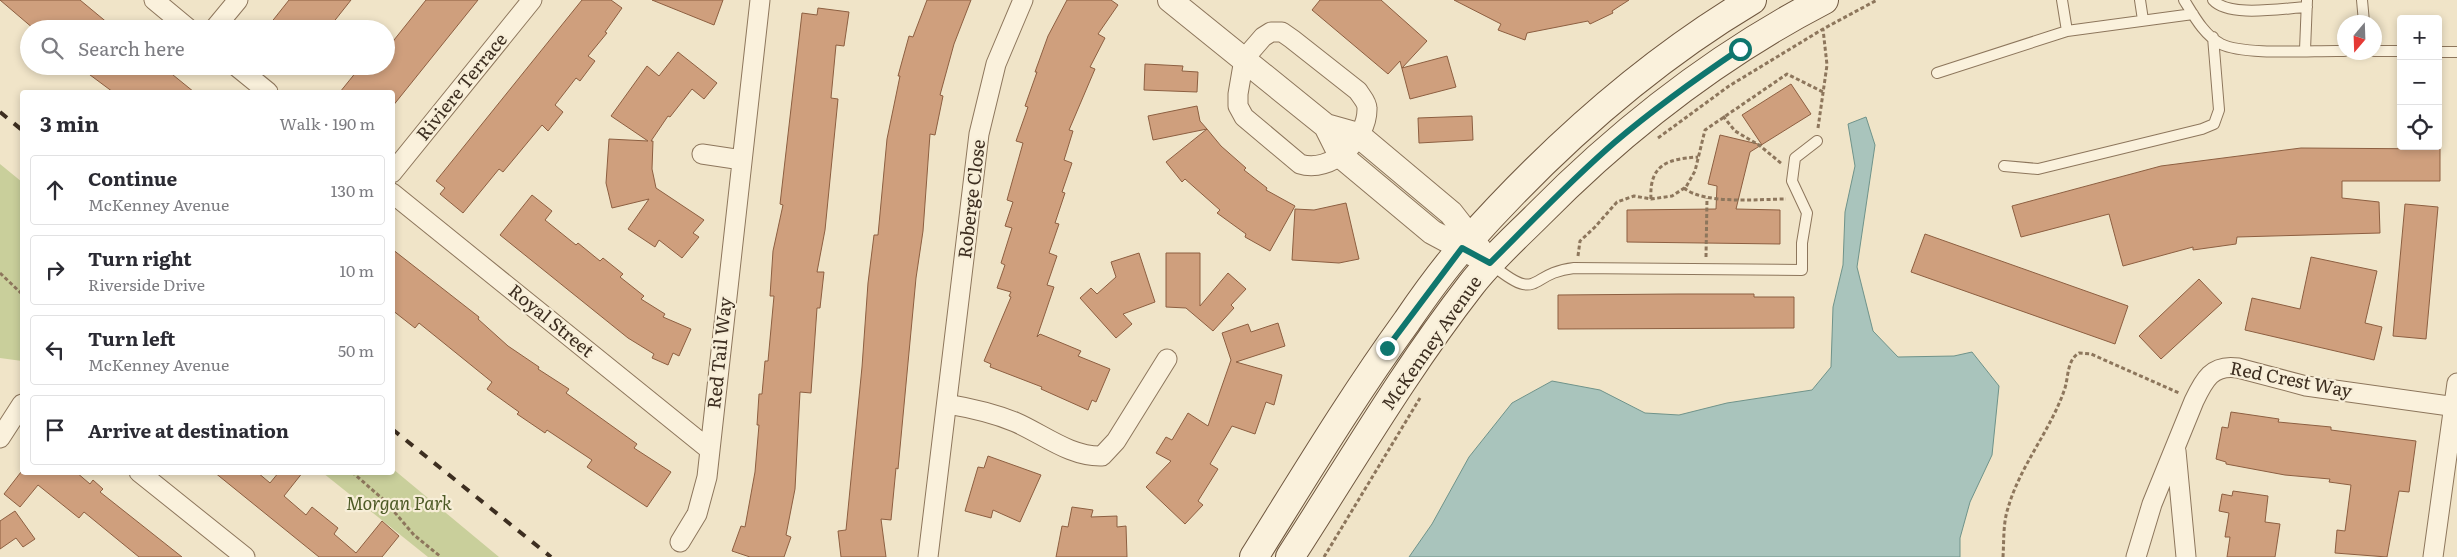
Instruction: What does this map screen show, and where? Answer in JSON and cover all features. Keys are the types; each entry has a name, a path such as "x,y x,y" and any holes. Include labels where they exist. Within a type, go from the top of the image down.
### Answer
{"main road":[{"name":"McKenney Avenue","path":"1254,557 1371,371 1467,243 1520,187 1605,105 1702,31 1752,0"},
{"name":"McKenney Avenue","path":"1290,557 1407,375 1452,310 1490,263 1586,168 1673,95 1740,49 1824,0"}],"street":[{"path":"154,0 178,20"},
{"path":"221,20 238,0"},
{"name":"Riviere Terrace","path":"395,170 532,0"},
{"name":"Red Tail Way","path":"680,542 701,503 707,477 760,0"},
{"name":"Roberge Close","path":"928,557 981,126 996,64 1023,0"},
{"path":"1170,0 1326,126 1358,135 1452,213 1467,243 1490,263"},
{"path":"1271,32 1282,32 1358,91 1367,108 1358,135 1341,156 1320,165 1308,166 1300,164 1244,116 1238,106 1238,94 1244,59 1271,32"},
{"path":"247,75 266,90"},
{"path":"1326,126 1341,156 1432,232 1467,243"},
{"path":"702,154 742,160"},
{"name":"Royal Street","path":"395,195 710,450"},
{"path":"947,404 1002,417 1071,451 1093,457 1102,456 1116,441 1167,359"},
{"name":"Red Crest Way","path":"2136,557 2147,520 2202,385 2214,370 2228,366 2299,385 2455,407"},
{"path":"2433,557 2457,383"},
{"path":"0,438 20,407"},
{"name":"Red Crest Way","path":"2176,448 2186,557"},
{"path":"143,475 245,557"}],"lane":[{"path":"2062,0 2067,31"},
{"path":"2140,0 2143,20"},
{"path":"2184,0 2203,29 2222,44 2249,50 2337,51"},
{"path":"2213,0 2218,6 2233,10 2307,4 2305,50"},
{"path":"2362,0 2363,15"},
{"path":"1937,73 2067,31 2193,14"},
{"path":"2004,166 2038,169 2202,129 2214,124 2219,110 2214,37"},
{"path":"2382,51 2397,51"},
{"path":"2442,52 2457,52"},
{"path":"1490,263 1509,278 1524,285 1535,284 1558,269 1706,268 1802,270 1802,243 1807,213 1792,181 1793,172 1795,158 1817,141"}],"path":[{"path":"1652,143 1729,86 1823,29 1876,0"},
{"path":"1817,141 1827,65 1823,29"},
{"path":"1580,268 1578,257 1580,241 1617,202 1634,196 1651,199 1672,196 1684,188 1694,171 1705,130 1723,116 1787,74 1823,92"},
{"path":"1723,116 1735,131 1759,145 1793,172"},
{"path":"1651,199 1650,187 1658,169 1673,160 1698,157"},
{"path":"1684,188 1690,193 1707,198 1801,200"},
{"path":"1706,268 1707,198"},
{"path":"0,273 20,292"},
{"path":"2003,557 2007,510 2014,490 2064,392 2069,367 2075,355 2079,352 2091,354 2179,393"},
{"path":"1324,557 1422,395"},
{"path":"355,475 385,501 414,535 441,557"}],"green space":[{"path":"0,164 20,180 20,361 0,358"},
{"name":"Morgan Park","path":"395,471 499,557 428,557 326,475 395,475"}],"water":[{"path":"1866,117 1875,145 1857,267 1873,331 1898,357 1954,356 1972,352 1999,386 1992,455 1970,502 1960,538 1960,557 1409,557 1432,524 1469,457 1512,403 1552,381 1600,390 1645,413 1679,415 1727,403 1812,390 1831,367 1833,307 1843,265 1845,212 1855,166 1848,124"}],"building":[{"path":"0,0 80,0 104,20 23,20"},
{"path":"289,0 351,0 335,20 273,20"},
{"path":"426,0 478,0 395,103 395,90 342,90 354,75 395,75 395,39"},
{"path":"582,0 611,0 622,8 605,32 607,33 588,56 595,61 580,81 576,78 555,105 563,112 548,131 542,125 503,172 499,169 463,213 440,194 445,188 436,181"},
{"path":"652,0 723,0 714,25"},
{"path":"927,0 971,0 954,44 940,95 943,96 935,135 930,134 923,231 916,278 898,469 896,468 891,520 881,519 886,557 841,557 838,531 846,530 868,283 874,235 878,235 887,139 900,76 898,76 909,36 913,37"},
{"path":"1067,0 1111,0 1118,5 1098,34 1105,38 1090,67 1095,69 1069,130 1073,131 1064,160 1072,163 1062,192 1065,193 1055,223 1059,224 1049,253 1057,256 1047,285 1054,287 1037,337 1040,334 1081,351 1078,356 1110,369 1096,402 1092,400 1088,410 1041,389 1042,387 990,367 991,364 984,361 1011,297 1009,296 1011,292 997,288 1005,265 1001,263 1012,228 1005,226 1013,202 1007,200 1023,143 1016,141 1028,107 1025,106 1037,72 1035,72 1048,36"},
{"path":"1320,0 1381,0 1427,41 1402,68 1447,56 1456,87 1410,99 1400,61 1388,74 1312,10"},
{"path":"1454,0 1629,0 1612,11 1613,13 1590,24 1588,21 1527,33 1525,40 1498,30 1501,24"},
{"path":"818,8 849,12 844,46 836,45 831,98 838,99 825,230 817,272 824,272 820,308 817,308 811,393 800,392 795,489 786,535 791,537 784,557 750,557 732,551 741,526 745,527 755,472 759,425 757,425 759,394 762,394 765,361 768,361 774,296 770,296 773,251 783,205 780,204 802,13 817,15"},
{"path":"678,52 717,83 704,99 692,89 670,117 668,116 651,141 653,141 652,169 656,188 704,220 693,233 699,237 682,258 659,240 655,247 628,229 649,199 612,208 606,183 609,139 648,141 611,116 647,66 659,76"},
{"path":"1145,64 1183,66 1182,71 1198,72 1197,92 1144,90"},
{"path":"90,75 173,75 192,90 110,90"},
{"path":"1791,84 1811,114 1762,145 1742,115"},
{"path":"1197,106 1200,121 1207,129 1153,140 1148,116"},
{"path":"1472,116 1473,140 1419,143 1418,118"},
{"path":"1207,129 1221,146 1246,168 1244,170 1267,188 1266,190 1295,206 1270,251 1245,237 1246,234 1217,213 1220,210 1185,179 1182,182 1166,162"},
{"path":"1720,135 1761,145 1750,152 1736,209 1780,210 1780,244 1627,242 1627,210 1716,209 1717,186 1708,184"},
{"path":"2301,148 2440,150 2440,181 2342,181 2342,198 2379,202 2380,233 2237,237 2236,244 2193,250 2193,247 2123,266 2109,214 2021,237 2012,206 2161,166"},
{"path":"532,195 552,211 545,220 576,245 578,243 600,261 603,258 623,274 620,277 644,296 641,299 665,314 663,317 691,329 679,356 673,353 668,365 652,358 654,354 628,338 500,235"},
{"path":"1346,203 1359,259 1339,263 1292,260 1295,209 1314,210"},
{"path":"2405,204 2438,207 2426,339 2393,336"},
{"path":"1925,234 2128,306 2115,344 1911,272"},
{"path":"395,251 479,317 478,319 508,346 539,367 538,369 569,389 566,393 637,444 634,448 671,472 647,507 587,467 592,460 547,430 545,433 517,414 519,412 487,389 492,382 419,323 415,328 395,312"},
{"path":"1139,253 1155,302 1123,314 1132,324 1116,338 1080,298 1091,288 1097,294 1116,277 1111,262"},
{"path":"1166,253 1200,253 1200,306 1228,273 1246,289 1231,305 1234,308 1213,331 1186,308 1166,307"},
{"path":"2311,257 2377,271 2365,323 2382,327 2374,360 2245,330 2252,298 2300,309"},
{"path":"2199,279 2222,303 2161,359 2139,336"},
{"path":"1754,294 1754,297 1794,297 1794,328 1558,329 1558,295"},
{"path":"1278,323 1285,346 1236,362 1282,375 1274,405 1266,402 1255,434 1232,426 1210,464 1218,469 1198,501 1203,505 1185,524 1146,487 1171,461 1156,453 1166,437 1172,440 1188,413 1208,426 1231,360 1222,333 1248,324 1251,332"},
{"path":"2231,412 2279,419 2278,422 2331,427 2331,430 2416,441 2409,492 2399,491 2387,557 2335,553 2337,530 2345,531 2351,485 2329,482 2330,479 2285,475 2226,464 2226,462 2216,459 2222,427 2228,428"},
{"path":"988,456 1041,475 1020,522 993,510 991,518 965,511 978,467 984,468"},
{"path":"20,473 20,475 80,475 90,484 93,480 103,489 100,492 182,557 139,557 84,512 79,518 38,485 20,507 4,494"},
{"path":"218,475 261,475 270,483 277,475 301,475 284,496 306,515 312,507 338,528 334,534 356,553 382,521 399,536 382,557 319,557"},
{"path":"2233,491 2268,496 2265,522 2280,524 2275,557 2227,557 2230,537 2225,537 2229,513 2219,511 2222,494 2232,496"},
{"path":"1072,507 1093,510 1091,517 1117,516 1117,527 1126,526 1127,557 1056,557 1062,526 1068,527"},
{"path":"15,511 35,539 23,547 16,538 0,549 0,521"}],"railway":[{"path":"0,112 20,128"},
{"path":"395,431 551,557"}],"route":[{"path":"1387,348 1427,292 1462,248 1490,263 1553,199 1617,140 1673,95 1740,49"}]}
